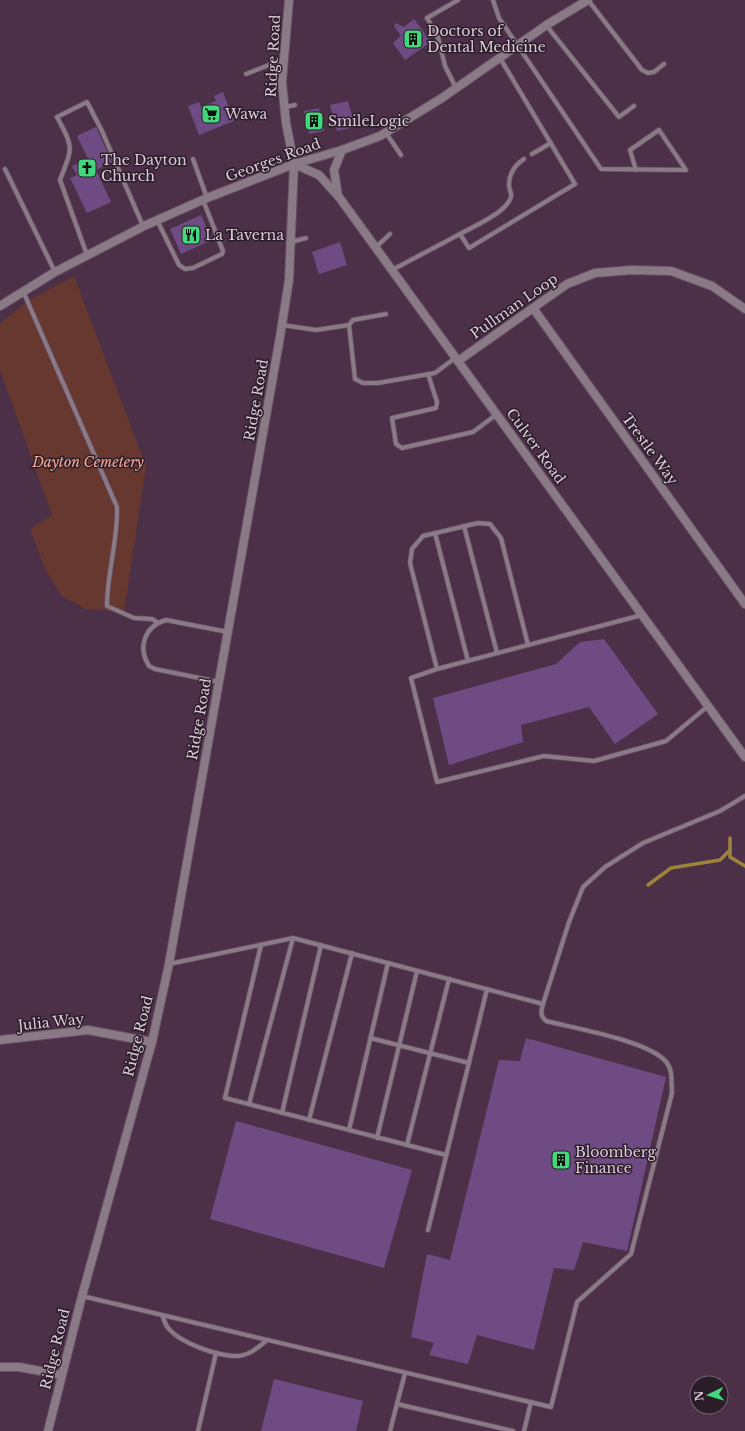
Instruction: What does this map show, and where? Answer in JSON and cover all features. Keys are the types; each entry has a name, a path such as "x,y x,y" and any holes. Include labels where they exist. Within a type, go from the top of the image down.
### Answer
{"street":[{"name":"Ridge Road","path":"48,1431 82,1296 152,1042 168,964 282,325 289,280 294,164 284,107 282,82 289,0"},
{"name":"Georges Road","path":"0,306 55,272 157,220 205,199 294,164 342,150 386,132 456,88 546,25 588,0"},
{"path":"339,197 334,170 342,150"},
{"name":"Culver Road","path":"294,164 319,175 339,197 745,757"},
{"name":"Pullman Loop","path":"457,360 567,284 595,274 632,270 671,271 712,286 745,309"},
{"name":"Trestle Way","path":"533,308 745,604"},
{"name":"Julia Way","path":"0,1040 88,1030 152,1042"},
{"path":"0,1367 19,1367 62,1376"}],"lane":[{"path":"456,88 445,66 438,37 427,18 458,0"},
{"path":"493,0 499,18 601,169 636,170 686,170 659,130 630,150 636,170"},
{"path":"588,0 642,70 648,73 654,72 664,64"},
{"path":"546,25 619,117 634,106"},
{"path":"460,234 469,248 575,184 499,58"},
{"path":"246,74 284,59"},
{"path":"87,255 60,180 71,153 70,141 57,117 87,102 102,131 144,226"},
{"path":"284,107 295,105"},
{"path":"386,132 401,156"},
{"path":"532,154 551,144"},
{"path":"157,220 179,265 185,269 193,268 222,254 223,251 205,199 194,159"},
{"path":"392,270 498,213 506,205 511,196 510,176 517,164 524,159"},
{"path":"5,169 55,272"},
{"path":"375,247 390,234"},
{"path":"291,242 306,238"},
{"path":"23,291 117,507 118,527 107,589 107,606 134,618 152,619 157,622"},
{"path":"282,325 316,330 349,325 353,320 386,314"},
{"path":"349,325 355,379 363,383 378,383 428,374 435,372 457,360"},
{"path":"428,374 437,402 436,408 392,418 396,444 402,448 473,432 497,414"},
{"path":"437,669 410,563 412,549 423,536 478,523 490,524 501,538 528,645"},
{"path":"464,526 497,653"},
{"path":"435,533 468,661"},
{"path":"642,615 437,669 411,678 437,782 544,756 594,761 666,741 708,706"},
{"path":"219,682 155,669 149,666 144,654 143,646 148,630 157,622 166,620 228,632"},
{"path":"82,1296 552,1407 577,1302 631,1254 672,1092 671,1071 660,1056 641,1046 546,1021 542,1017 541,1012 543,1004 569,922 583,887 605,867 643,843 720,811 745,796"},
{"path":"168,964 293,938 543,1004"},
{"path":"249,1104 293,938"},
{"path":"261,945 225,1098 446,1156"},
{"path":"282,1113 321,945"},
{"path":"309,1120 352,953"},
{"path":"349,1130 388,963"},
{"path":"377,1138 417,971"},
{"path":"408,1145 449,979"},
{"path":"428,1230 487,989"},
{"path":"370,1038 469,1063"},
{"path":"162,1314 168,1328 181,1340 216,1353 235,1356 248,1354 267,1340"},
{"path":"198,1431 216,1353"},
{"path":"390,1431 405,1373"},
{"path":"524,1431 531,1402"},
{"path":"397,1404 513,1431"}],"green space":[{"name":"Dayton Cemetery","path":"74,276 146,466 124,612 86,609 62,596 46,571 30,529 52,515 0,370 0,324 26,302"}],"building":[{"name":"Doctors of Dental Medicine","path":"414,19 431,42 405,60 393,43 401,36 394,26 396,23 404,27"},
{"name":"Wawa","path":"223,92 234,121 199,135 188,106 199,102 201,107 216,101 214,96"},
{"path":"348,101 355,127 337,131 330,105"},
{"name":"SmileLogic","path":"319,108 324,131 309,134 304,111"},
{"name":"The Dayton Church","path":"96,127 112,162 96,170 111,202 87,213 70,178 77,175 72,166 88,159 77,136"},
{"name":"La Taverna","path":"201,215 212,240 181,254 170,229"},
{"path":"340,242 347,265 319,274 312,252"},
{"path":"604,639 658,714 615,744 589,707 521,725 523,742 449,765 433,698 556,664 580,642"},
{"name":"Bloomberg Finance","path":"526,1038 666,1077 627,1251 583,1242 574,1270 554,1268 534,1350 477,1335 468,1364 429,1355 434,1343 411,1337 427,1254 450,1260 499,1060 520,1061"},
{"path":"236,1121 412,1170 384,1268 210,1219"},
{"path":"274,1379 363,1401 356,1431 261,1431"}],"waterway":[{"path":"730,838 730,857 745,866"},
{"path":"648,885 671,868 720,860 730,850"}],"place":[{"name":"Doctors of Dental Medicine","path":"413,39"},
{"name":"Wawa","path":"211,114"},
{"name":"SmileLogic","path":"314,121"},
{"name":"The Dayton Church","path":"87,168"},
{"name":"La Taverna","path":"191,235"},
{"name":"Bloomberg Finance","path":"561,1160"}]}
